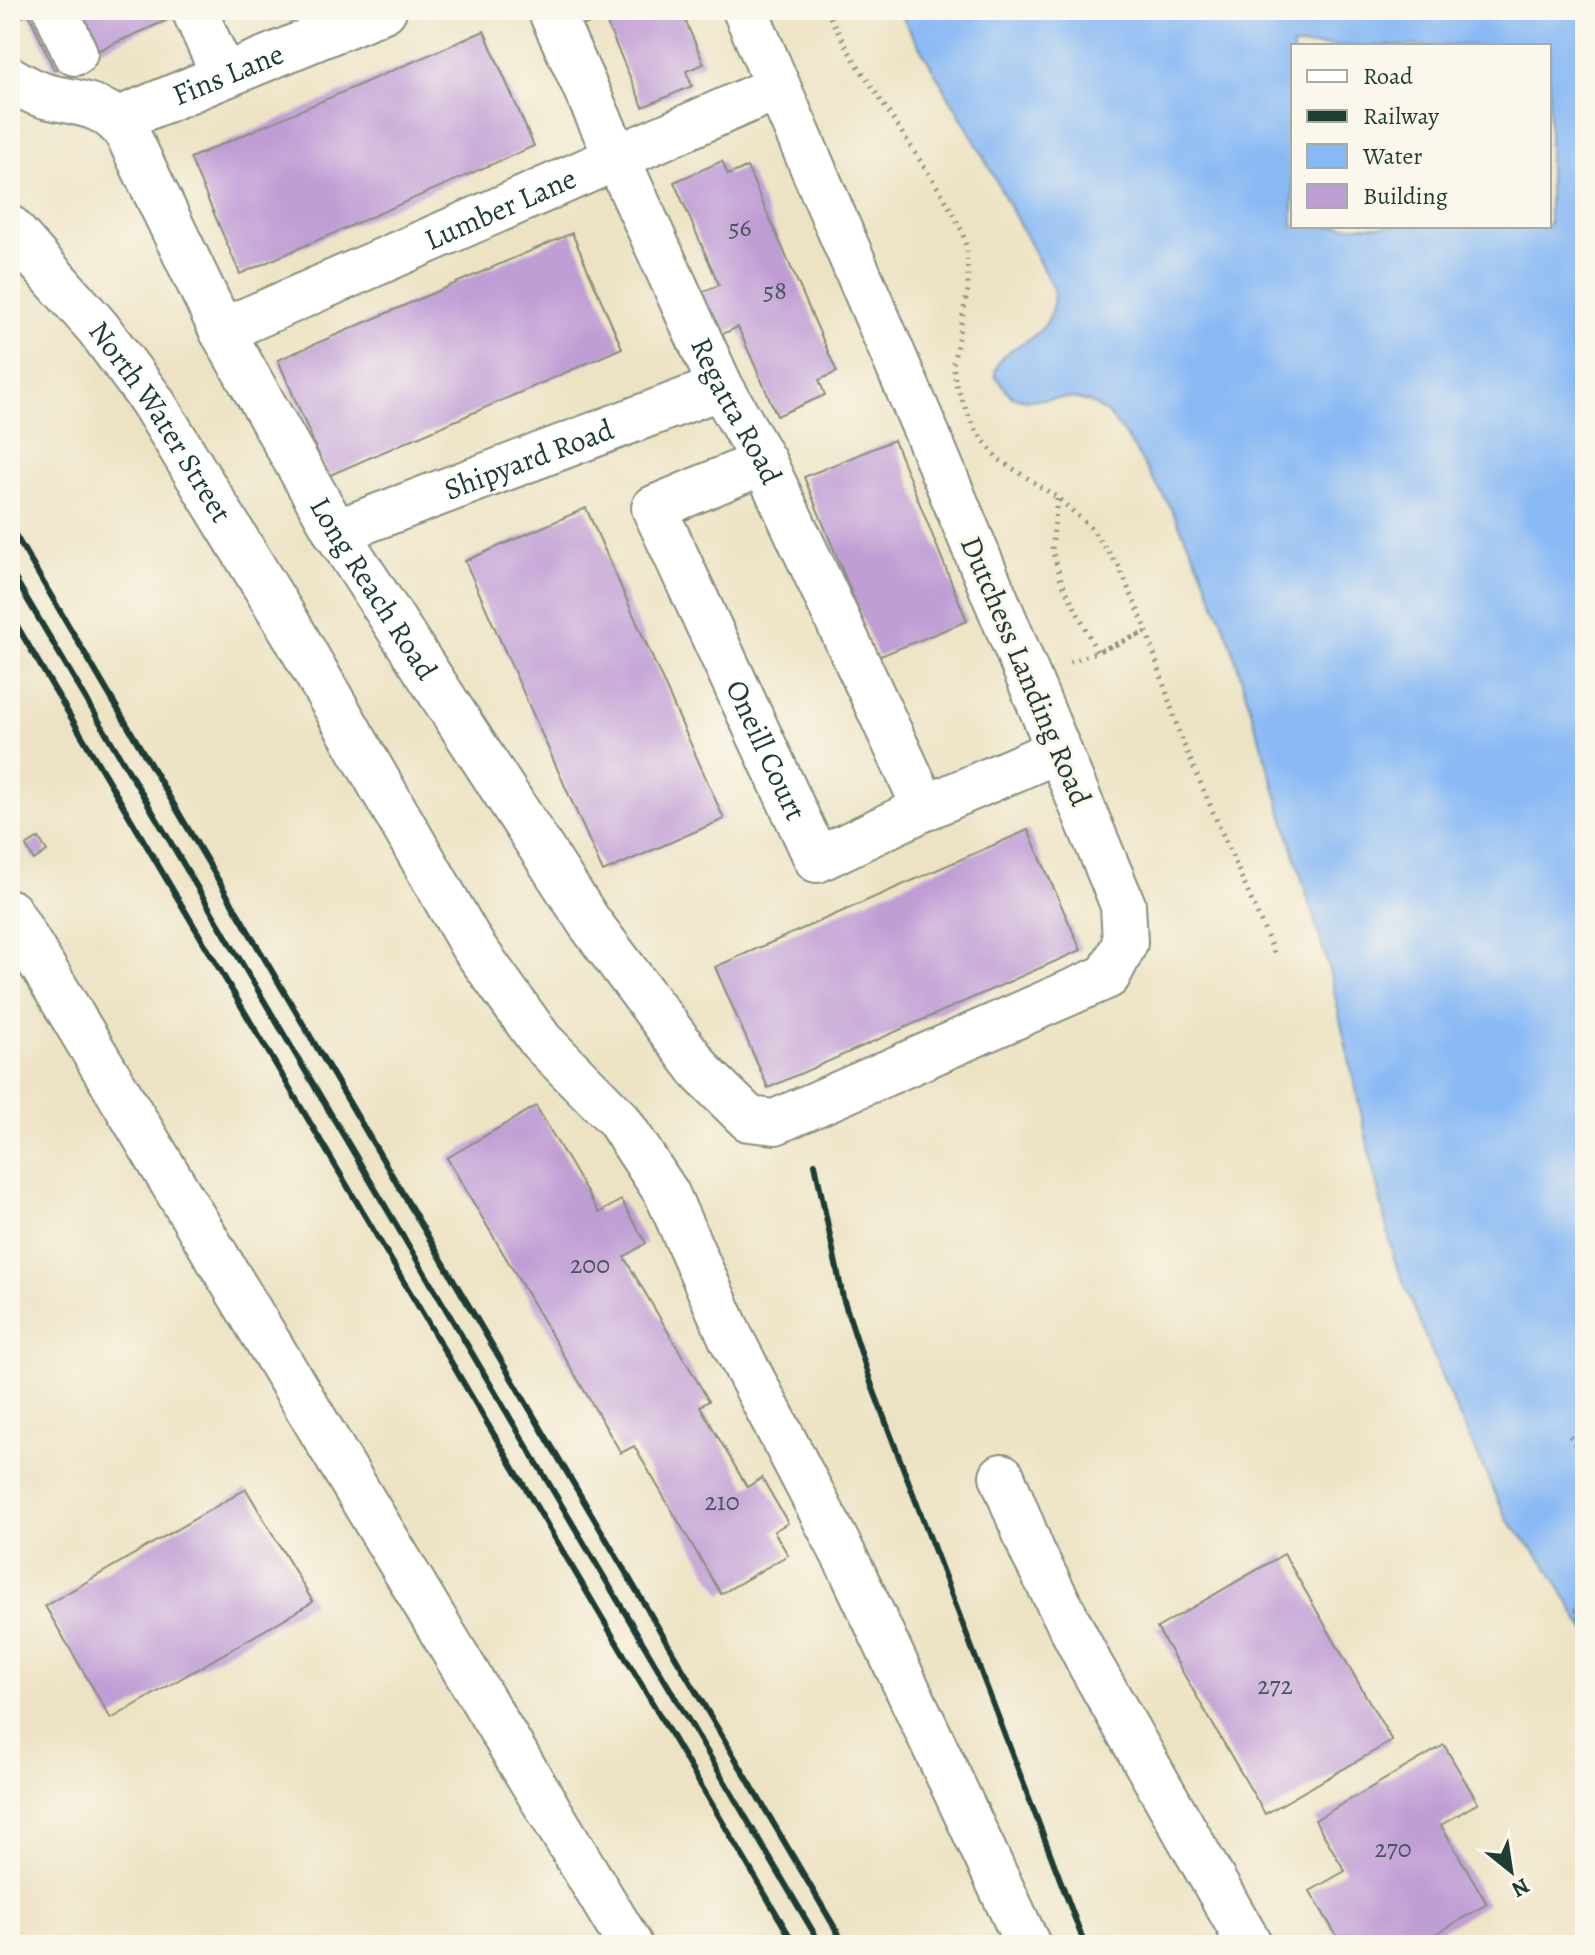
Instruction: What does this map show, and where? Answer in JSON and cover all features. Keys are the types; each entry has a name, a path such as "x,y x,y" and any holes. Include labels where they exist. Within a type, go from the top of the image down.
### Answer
{"street":[{"path":"56,10 75,53"},
{"path":"194,10 223,74"},
{"name":"Fins Lane","path":"117,120 384,10"},
{"name":"Regatta Road","path":"550,10 721,387 764,462 925,808"},
{"name":"Dutchess Landing Road","path":"745,10 1123,905 1125,943 1108,976 775,1122 749,1119"},
{"path":"10,79 47,97 97,108 117,120"},
{"name":"Lumber Lane","path":"222,331 778,87"},
{"name":"Long Reach Road","path":"117,120 133,145 171,230 222,331 336,532 589,922 703,1074 749,1119"},
{"name":"North Water Street","path":"10,228 98,328 145,391 291,629 472,945 541,1041 618,1119 667,1194 731,1338 852,1571 1028,1945"},
{"name":"Shipyard Road","path":"336,532 721,387"},
{"name":"Oneill Court","path":"764,462 654,508 817,860 925,808 1059,750"},
{"path":"10,912 630,1945"},
{"path":"1002,1476 1033,1553 1091,1666 1250,1945"}],"path":[{"path":"826,10 859,67 944,197 962,231 967,249 968,289 953,364 956,385 974,428 998,459 1058,498 1091,528 1105,545 1128,585 1181,738 1275,955"},
{"path":"1058,498 1052,549 1061,580 1097,652 1146,632"},
{"path":"1062,666 1146,632"},
{"path":"1570,1436 1585,1461"},
{"path":"1574,1611 1585,1604"}],"water":[{"path":"898,10 1585,10 1585,1630 1546,1564 1508,1521 1448,1392 1393,1256 1328,965 1230,641 1201,569 1171,508 1126,436 1109,415 1090,402 1071,398 1028,400 1012,397 995,376 998,363 1005,354 1036,334 1045,324 1052,310 1054,290 974,139"}],"building":[{"path":"10,10 190,10 54,70 29,14 10,22"},
{"path":"567,10 681,10 704,64 686,71 692,86 643,107 604,17 575,29"},
{"path":"484,31 534,146 240,274 190,158"},
{"path":"722,161 728,175 747,167 837,372 819,380 825,395 777,416 738,327 709,340 690,297 719,285 674,182"},
{"path":"572,233 622,348 328,476 278,360"},
{"path":"894,440 967,621 878,657 804,477"},
{"path":"586,508 724,819 603,872 465,561"},
{"path":"1028,830 1081,950 768,1088 715,967"},
{"path":"39,838 47,851 34,860 26,846"},
{"path":"536,1106 599,1213 621,1200 646,1243 624,1257 709,1401 700,1406 747,1487 762,1478 788,1523 774,1531 788,1555 721,1594 634,1446 621,1453 447,1158"},
{"path":"246,1489 313,1602 111,1719 45,1606"},
{"path":"1284,1554 1392,1741 1265,1814 1157,1628"},
{"path":"1444,1745 1478,1803 1441,1825 1487,1904 1417,1945 1342,1945 1310,1891 1345,1871 1315,1820"}],"railway":[{"path":"10,526 845,1945"},
{"path":"10,570 821,1945"},
{"path":"10,614 795,1945"},
{"path":"815,1164 843,1298 872,1386 1085,1945"}]}
